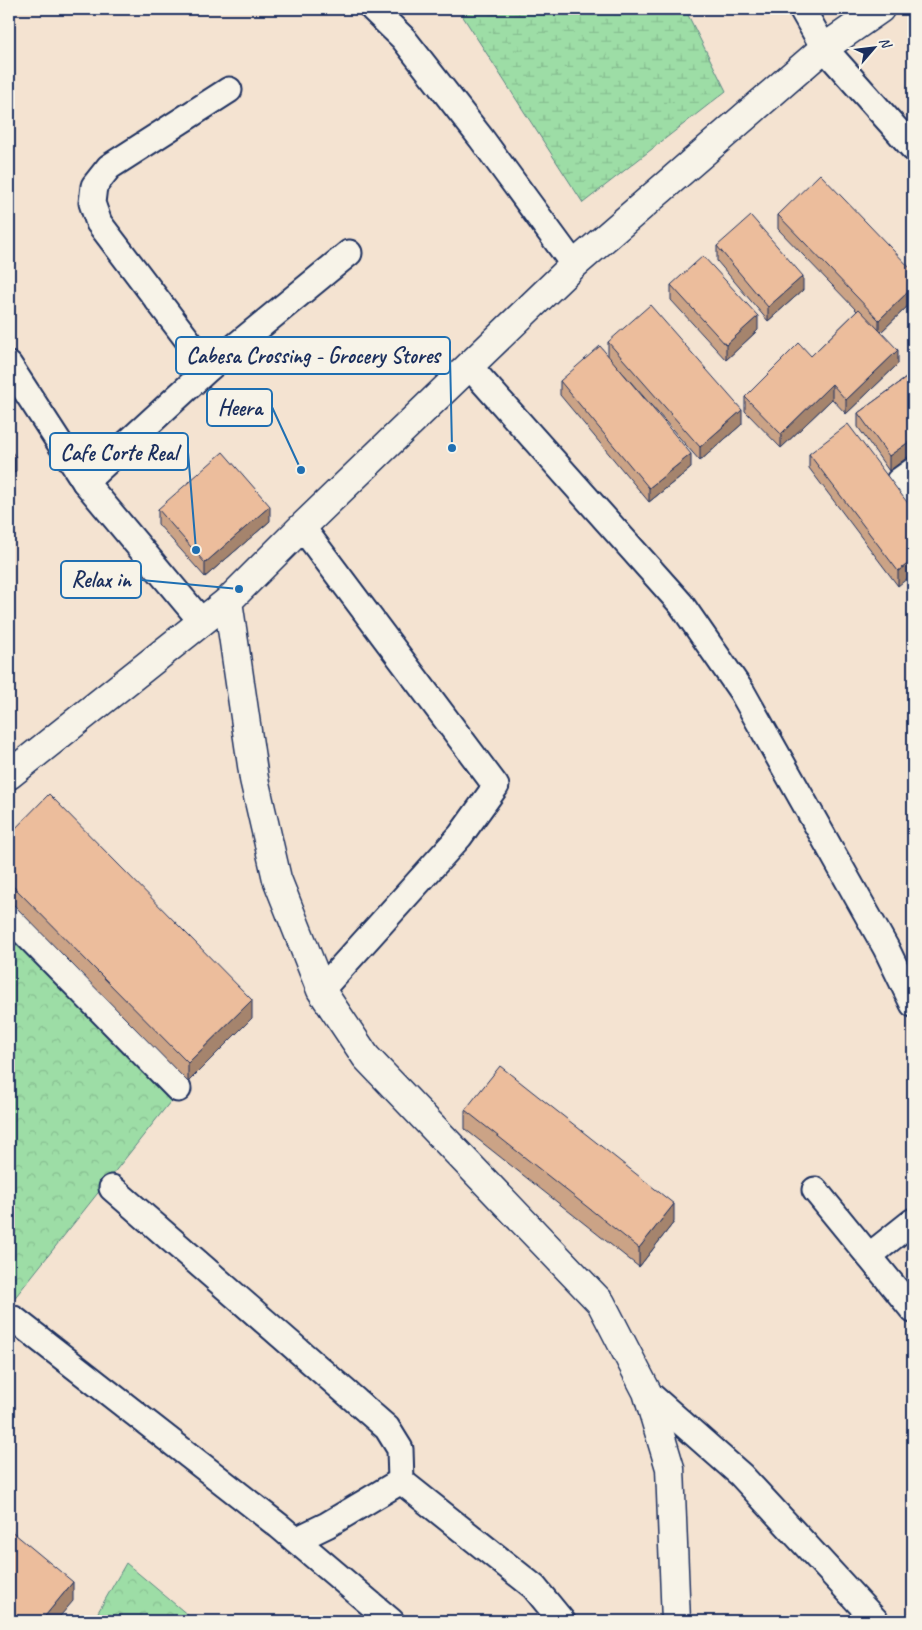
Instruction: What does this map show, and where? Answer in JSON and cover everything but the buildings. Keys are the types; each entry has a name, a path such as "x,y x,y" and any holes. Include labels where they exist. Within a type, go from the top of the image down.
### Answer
{"main road":[{"path":"9,775 228,601 574,264 824,48 880,9"},
{"path":"228,601 254,779 277,879 321,990 366,1057 602,1303 647,1392 670,1468 676,1621"}],"street":[{"path":"373,9 409,46 482,138 574,264"},
{"path":"802,9 824,48 913,148"},
{"path":"209,368 99,223 92,203 94,186 109,167 229,90"},
{"path":"85,482 209,368 349,252"},
{"path":"9,365 85,482 202,622"},
{"path":"469,366 687,612 742,692 886,948 913,1004"},
{"path":"913,471 899,481 913,500"},
{"path":"302,527 496,786 460,836 321,990"},
{"path":"9,917 178,1089"},
{"path":"112,1188 387,1428 400,1449 401,1481 534,1587 562,1621"},
{"path":"815,1190 913,1310"},
{"path":"869,1256 913,1220"},
{"path":"14,1319 296,1540 391,1621"},
{"path":"647,1392 741,1475 876,1621"},
{"path":"296,1540 327,1525 401,1481"}],"green space":[{"path":"458,9 685,9 726,91 583,203"},
{"path":"9,926 174,1097 9,1305"},
{"path":"126,1563 195,1621 93,1621"}],"place":[{"name":"Cabesa Crossing - Grocery Stores","path":"452,448"},
{"name":"Heera","path":"301,470"},
{"name":"Cafe Corte Real","path":"196,550"},
{"name":"Relax in","path":"239,589"}]}
